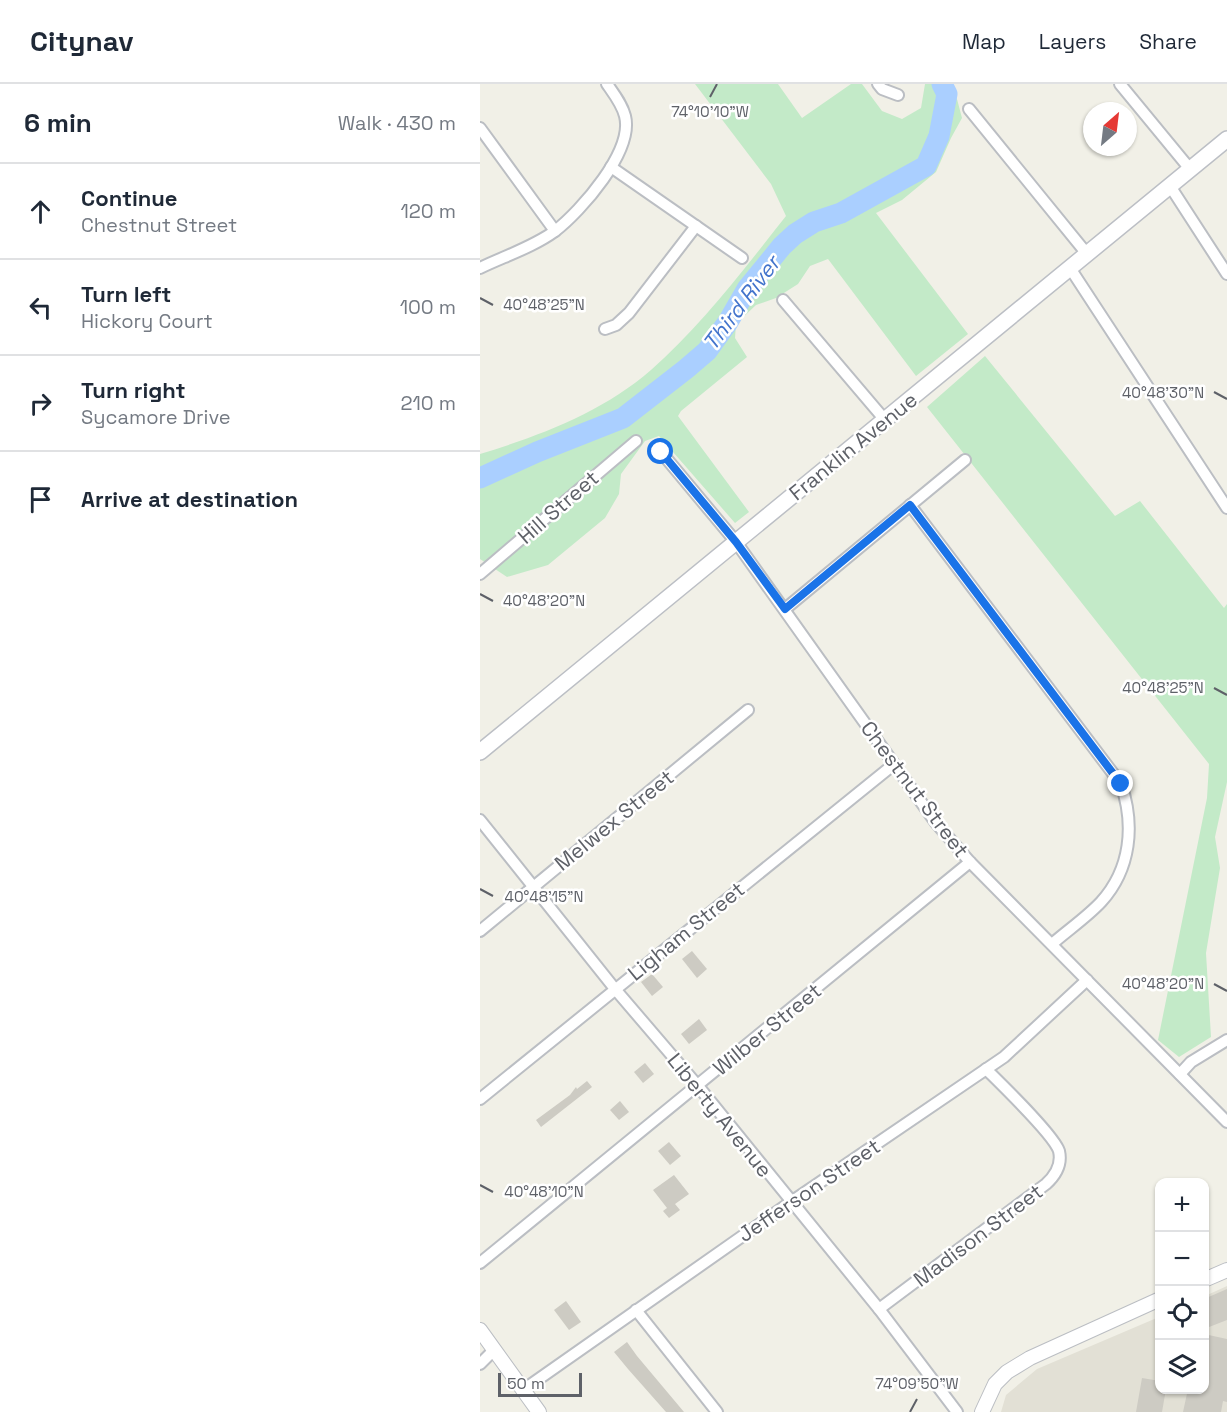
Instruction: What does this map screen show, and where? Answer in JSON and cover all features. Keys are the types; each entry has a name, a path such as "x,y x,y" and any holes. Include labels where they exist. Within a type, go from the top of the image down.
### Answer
{"main road":[{"name":"Franklin Avenue","path":"480,752 1227,139"}],"street":[{"path":"480,268 555,231 580,207 617,159 626,132 626,117 607,84"},
{"path":"878,84 882,89 898,94"},
{"path":"1120,84 1190,169"},
{"path":"969,109 1087,254"},
{"path":"480,128 555,231"},
{"path":"611,167 742,258"},
{"path":"1170,186 1227,274"},
{"path":"605,329 616,325 629,313 696,226"},
{"path":"1070,268 1227,508"},
{"path":"783,300 885,420"},
{"name":"Hill Street","path":"480,574 636,441"},
{"name":"Chestnut Street","path":"661,452 736,542 892,765 936,823 970,862 1227,1122"},
{"path":"785,609 964,460"},
{"path":"910,505 1121,784 1125,795 1130,830 1119,875 1099,904 1052,944"},
{"name":"Melwex Street","path":"480,931 748,710"},
{"name":"Ligham Street","path":"480,1099 892,765"},
{"name":"Liberty Avenue","path":"480,820 615,989 698,1086 879,1309 957,1412"},
{"name":"Wilber Street","path":"480,1263 970,862"},
{"name":"Jefferson Street","path":"523,1390 791,1202 1004,1057 1087,980"},
{"path":"1180,1074 1191,1062 1227,1040"},
{"name":"Madison Street","path":"879,1309 1047,1184 1058,1169 1060,1160 1054,1142 986,1069"},
{"path":"1209,1278 1227,1270"},
{"path":"982,1412 995,1384 1007,1371 1030,1358 1155,1301"},
{"path":"636,1310 717,1412"},
{"path":"480,1330 539,1412"},
{"path":"480,1364 494,1350"}],"shaded area":[{"path":"1227,1286 1227,1412 1001,1412 1006,1395 1037,1369 1155,1319 1155,1394 1209,1394 1209,1294"}],"green space":[{"path":"695,84 778,84 802,118 851,84 862,84 882,111 902,119 921,108 925,84 953,84 962,118 936,172 902,200 876,213 968,334 916,376 828,259 810,266 798,284 776,298 756,305 736,324 735,338 747,357 681,411 678,416 749,512 735,523 659,436 645,441 621,474 619,494 605,518 548,565 507,577 480,559 480,454 570,421 632,385 687,335 786,216 771,184"},
{"path":"985,356 1115,516 1140,501 1224,608 1227,604 1227,782 1215,837 1220,868 1206,953 1211,1037 1179,1057 1158,1040 1207,798 1209,764 927,407"}],"building":[{"path":"692,951 707,969 697,978 682,959"},
{"path":"652,974 663,987 652,996 641,982"},
{"path":"699,1019 707,1030 689,1044 681,1034"},
{"path":"645,1063 654,1074 643,1083 634,1072"},
{"path":"587,1081 592,1087 541,1127 536,1120 570,1095 576,1087 577,1089"},
{"path":"620,1101 629,1112 619,1120 610,1110"},
{"path":"669,1142 681,1156 670,1165 658,1151"},
{"path":"674,1175 689,1194 675,1204 680,1210 669,1218 663,1211 667,1208 653,1190"},
{"path":"1227,1289 1227,1320 1209,1327 1209,1297"},
{"path":"566,1301 581,1322 569,1330 554,1310"},
{"path":"1209,1335 1227,1339 1227,1402 1223,1401 1221,1412 1183,1412 1187,1394 1209,1394"},
{"path":"627,1342 684,1412 666,1412 614,1352"},
{"path":"1142,1378 1155,1380 1155,1394 1165,1394 1162,1412 1136,1412"}],"waterway":[{"name":"Third River","path":"480,478 537,452 623,418 707,351 728,322 747,289 782,246 795,234 814,222 841,213 926,166 939,136 947,94 942,84"}],"route":[{"path":"661,452 736,542 785,609 910,505 1121,784"}]}
